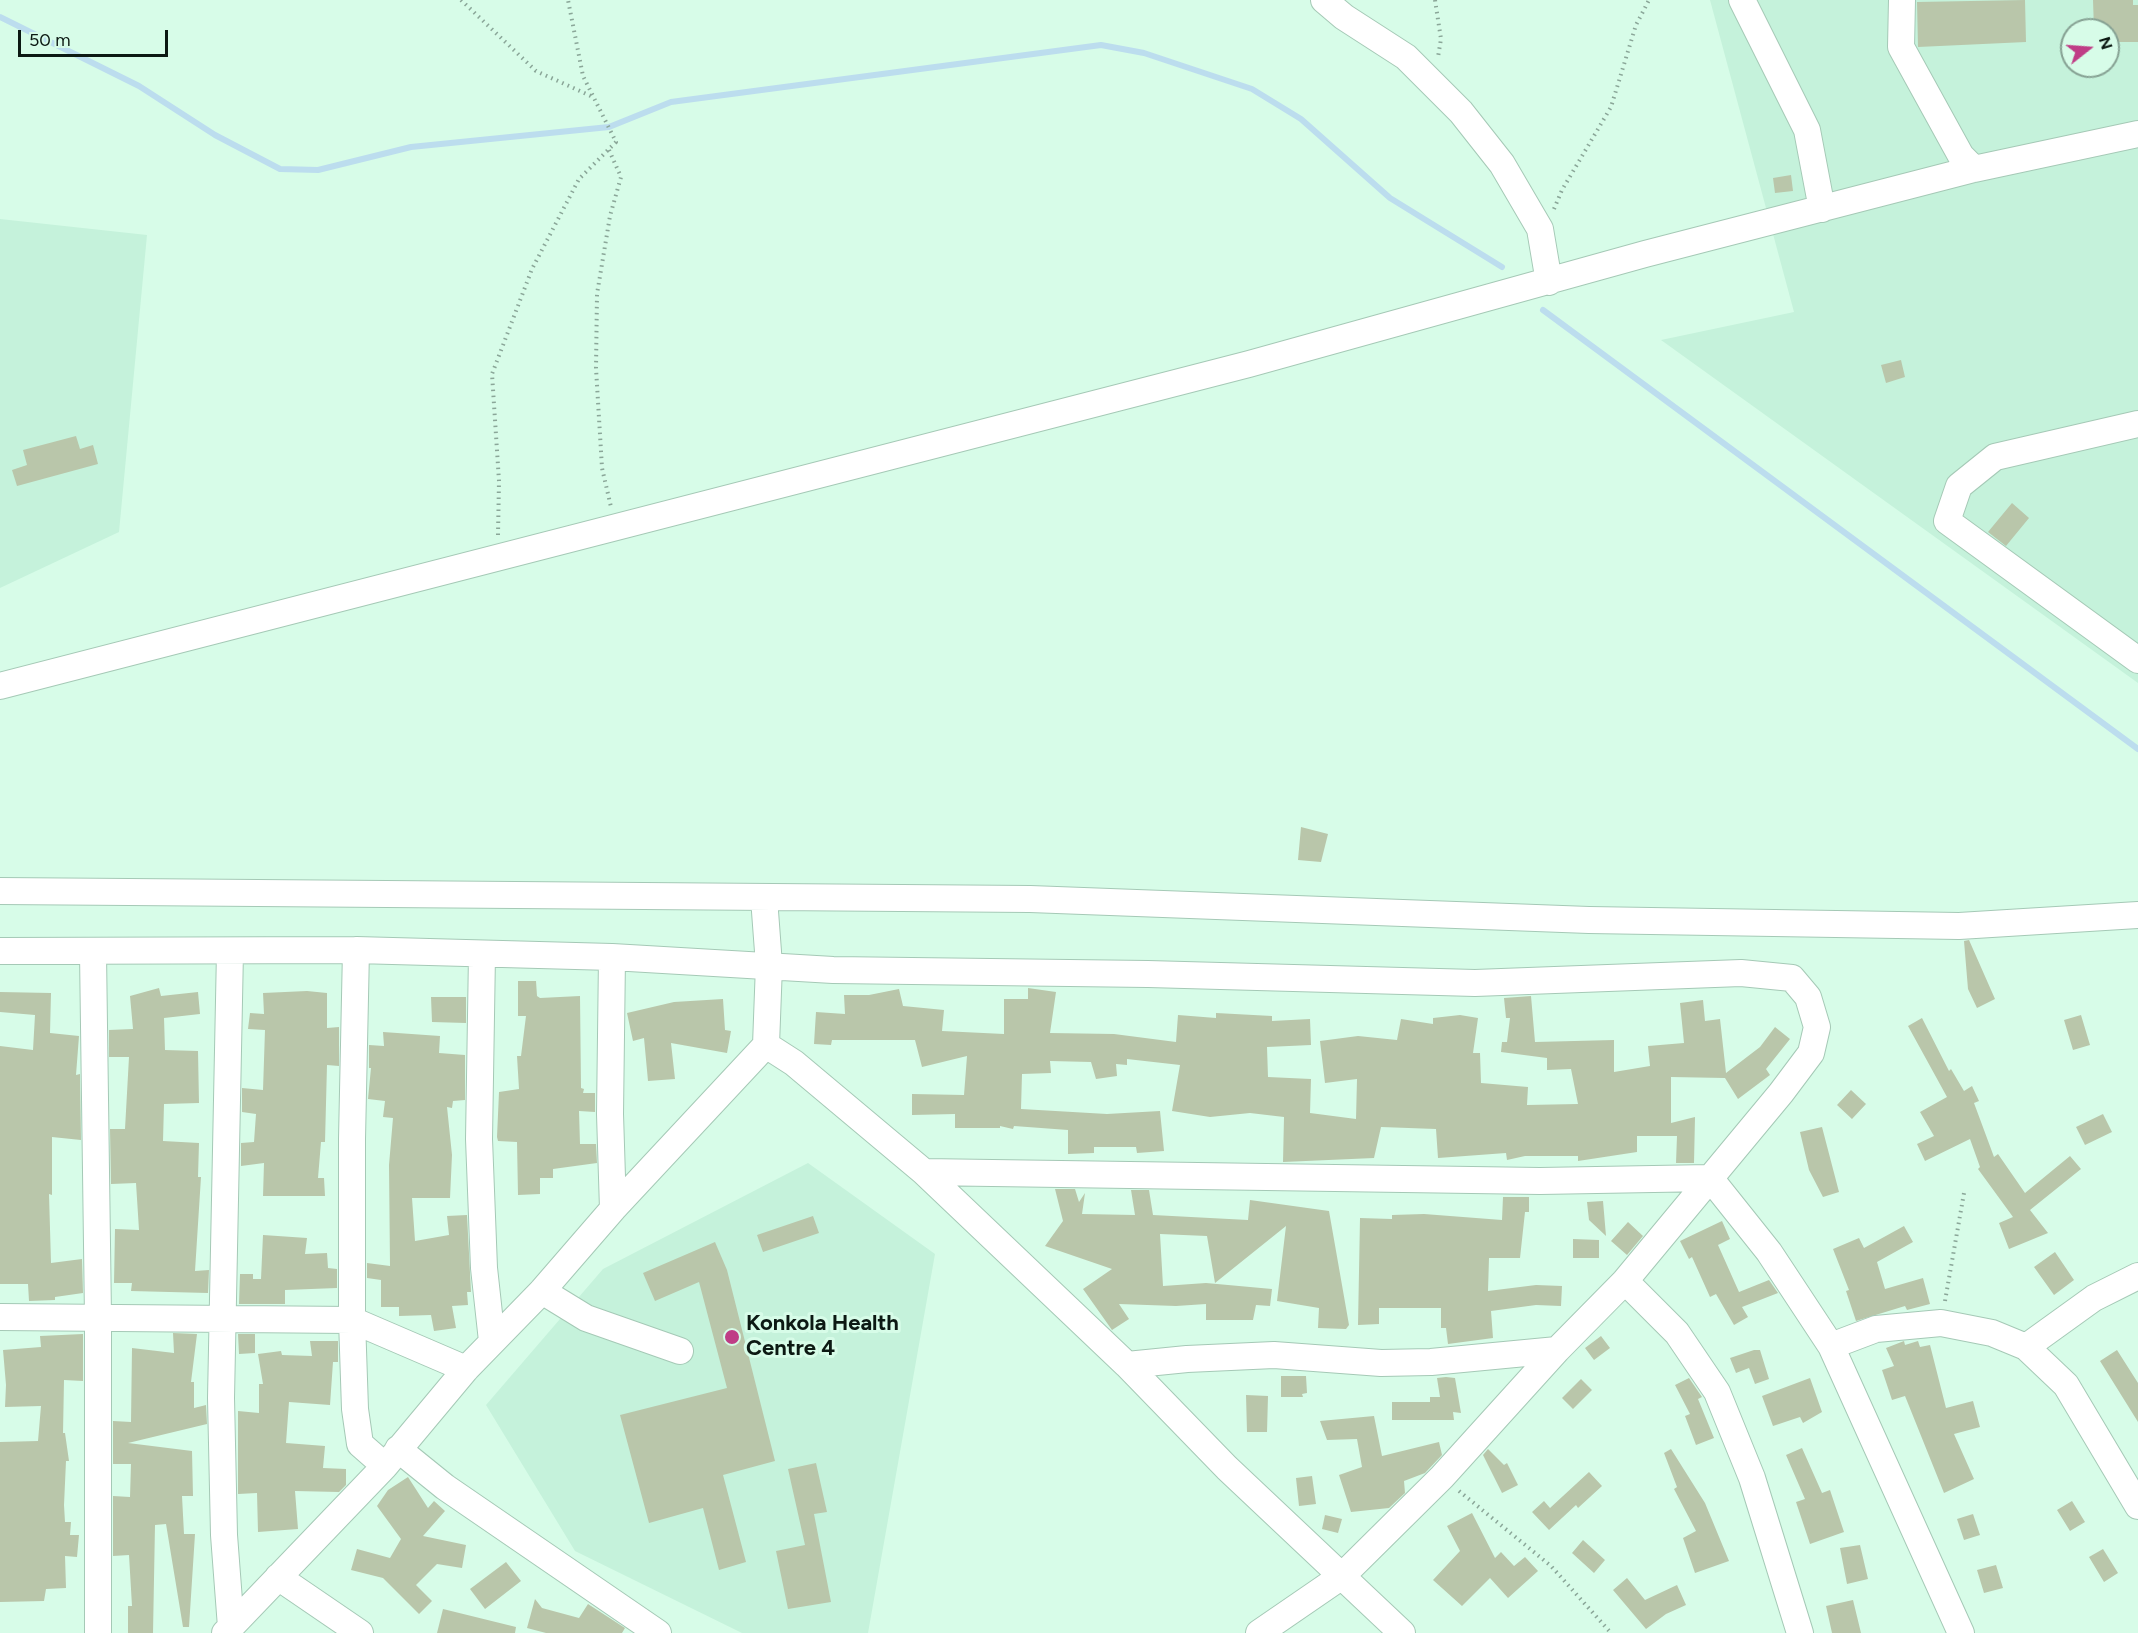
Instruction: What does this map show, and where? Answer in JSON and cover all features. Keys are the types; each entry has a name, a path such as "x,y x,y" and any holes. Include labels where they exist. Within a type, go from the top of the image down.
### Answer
{"street":[{"path":"1324,0 1344,17 1406,57 1461,112 1502,164 1540,230 1549,282"},
{"path":"1742,0 1807,130 1822,209"},
{"path":"1902,0 1901,47 1961,156 1974,169"},
{"path":"0,686 497,560 1249,364 1974,169 2138,134"},
{"path":"2138,424 1995,458 1959,486 1947,521 2138,660"},
{"path":"0,891 1030,899 1589,920 1959,926 2138,915"},
{"path":"228,1630 392,1458 492,1341 542,1291 613,1209 766,1044 769,965 764,898"},
{"path":"0,951 22,949 93,953 356,950 612,957 833,970 1148,974 1475,983 1741,973 1792,978 1809,997 1817,1027 1811,1053 1710,1178 1624,1281 1557,1350 1442,1477 1342,1576 1259,1633"},
{"path":"356,950 352,1320 355,1409 360,1444 392,1458 445,1488 658,1633"},
{"path":"228,1630 221,1398 230,951"},
{"path":"93,953 98,1317 98,1633"},
{"path":"482,954 479,1139 484,1268 492,1341"},
{"path":"612,957 610,1114 613,1209"},
{"path":"766,1044 794,1063 924,1172 1126,1365 1227,1468 1402,1633"},
{"path":"924,1172 1540,1181 1710,1178"},
{"path":"1710,1178 1769,1252 1831,1346 1961,1633"},
{"path":"2026,1347 2094,1298 2138,1276"},
{"path":"1624,1281 1677,1333 1717,1392 1752,1478 1800,1633"},
{"path":"542,1291 585,1318 680,1351"},
{"path":"0,1317 352,1320 466,1370"},
{"path":"1831,1346 1876,1329 1941,1323 1992,1333 2026,1347 2067,1385 2138,1506"},
{"path":"1126,1365 1187,1359 1274,1355 1381,1363 1431,1362 1557,1350"},
{"path":"278,1577 360,1633"}],"path":[{"path":"461,0 536,71 593,97"},
{"path":"497,560 499,481 492,374 532,269 579,179 616,142 583,76 568,0"},
{"path":"1434,84 1441,39 1435,0"},
{"path":"1542,241 1562,190 1611,107 1636,25 1649,0"},
{"path":"608,149 621,177 610,216 597,294 596,368 602,468 616,529"},
{"path":"1941,1323 1964,1193"},
{"path":"1442,1477 1551,1566 1611,1633"}],"shaded area":[{"path":"1710,0 2138,0 2138,683 1661,340 1794,312"},
{"path":"0,219 147,235 119,532 0,588"},
{"name":"Konkola Health Centre 4","path":"808,1163 935,1254 868,1633 742,1633 575,1551 486,1405 603,1269"}],"building":[{"path":"2025,0 2026,42 1918,47 1917,2"},
{"path":"2093,0 2133,0 2133,5 2138,5 2138,42 2120,42 2120,18 2094,18"},
{"path":"1791,175 1793,191 1775,193 1773,178"},
{"path":"1901,360 1905,377 1886,383 1881,365"},
{"path":"76,436 80,449 93,445 98,464 17,486 12,470 27,465 23,450"},
{"path":"2012,503 2029,518 2006,546 1988,532"},
{"path":"1301,827 1328,834 1321,862 1298,860"},
{"path":"1969,940 1995,999 1977,1008 1968,989 1964,941"},
{"path":"518,981 536,981 537,996 540,998 580,996 581,1088 584,1089 583,1093 595,1093 595,1112 579,1111 580,1144 596,1144 597,1163 553,1169 553,1178 540,1178 540,1194 518,1195 517,1142 498,1141 497,1137 499,1092 519,1089 517,1056 521,1056 526,1016 518,1016"},
{"path":"159,988 161,996 198,992 200,1014 164,1018 165,1050 198,1051 199,1103 164,1104 163,1141 199,1143 198,1177 201,1177 195,1271 209,1270 208,1293 131,1291 132,1283 114,1283 115,1229 139,1230 136,1183 111,1184 110,1129 125,1129 129,1057 109,1057 109,1030 133,1029 130,996"},
{"path":"1028,988 1056,992 1050,1033 1114,1034 1176,1042 1178,1015 1216,1018 1216,1013 1272,1016 1272,1021 1310,1019 1311,1045 1267,1047 1268,1077 1311,1079 1310,1113 1356,1119 1357,1079 1325,1083 1320,1041 1358,1036 1397,1040 1401,1019 1433,1024 1433,1018 1460,1015 1478,1018 1473,1053 1480,1053 1481,1083 1528,1087 1527,1105 1578,1104 1571,1069 1547,1070 1547,1058 1501,1052 1502,1042 1507,1042 1510,1018 1506,1018 1504,998 1531,996 1535,1042 1614,1040 1614,1072 1650,1066 1648,1046 1684,1043 1680,1003 1703,1000 1705,1021 1720,1019 1726,1073 1760,1047 1775,1027 1790,1039 1766,1069 1770,1075 1738,1099 1725,1078 1671,1077 1671,1123 1695,1117 1694,1163 1676,1163 1677,1136 1637,1136 1637,1152 1578,1161 1578,1156 1525,1156 1507,1160 1506,1153 1438,1158 1436,1129 1381,1127 1374,1158 1283,1162 1284,1117 1250,1113 1210,1117 1172,1111 1180,1065 1127,1059 1127,1065 1116,1064 1117,1076 1096,1079 1091,1062 1050,1061 1051,1073 1022,1074 1021,1109 1107,1114 1160,1111 1164,1151 1137,1153 1136,1147 1094,1147 1094,1153 1068,1154 1068,1130 1014,1126 1013,1129 1000,1126 1000,1128 955,1128 955,1114 912,1115 912,1094 964,1095 967,1056 922,1067 915,1040 832,1040 831,1045 814,1044 816,1012 845,1014 844,995 869,995 899,989 903,1006 944,1010 942,1031 1004,1034 1004,999 1028,999"},
{"path":"307,991 327,993 327,1028 339,1027 339,1066 327,1065 325,1142 321,1142 318,1178 324,1178 325,1196 263,1196 264,1163 241,1166 241,1143 254,1142 256,1114 242,1112 242,1088 263,1090 265,1030 248,1029 250,1013 264,1014 263,993"},
{"path":"0,992 51,993 50,1033 79,1036 76,1075 80,1074 81,1140 52,1137 52,1195 49,1194 51,1263 82,1259 83,1293 55,1297 55,1300 29,1301 28,1284 0,1284 0,1046 33,1050 35,1015 0,1012"},
{"path":"431,997 466,997 466,1023 432,1022"},
{"path":"723,999 725,1030 731,1031 727,1053 671,1043 675,1079 648,1081 644,1038 633,1041 627,1013 674,1002"},
{"path":"2081,1015 2090,1045 2073,1050 2064,1020"},
{"path":"1922,1018 1949,1071 1951,1069 1964,1091 1972,1086 1979,1101 1974,1103 1994,1157 1998,1154 2025,1193 2070,1156 2081,1169 2030,1210 2048,1233 2009,1249 1999,1223 2013,1217 1978,1169 1980,1167 1970,1139 1925,1161 1917,1144 1934,1136 1920,1112 1947,1097 1908,1026"},
{"path":"383,1032 440,1036 439,1053 465,1055 465,1100 453,1101 452,1108 447,1107 452,1155 450,1198 412,1198 415,1241 449,1235 447,1216 467,1215 471,1292 467,1292 468,1305 452,1306 456,1328 434,1331 431,1315 399,1316 399,1307 381,1307 381,1280 367,1278 367,1263 390,1266 389,1165 393,1118 383,1117 385,1101 368,1099 371,1068 369,1068 369,1045 384,1046"},
{"path":"1851,1090 1866,1104 1852,1119 1837,1105"},
{"path":"2103,1114 2112,1132 2085,1145 2076,1127"},
{"path":"1822,1127 1839,1192 1823,1197 1809,1170 1800,1132"},
{"path":"1055,1189 1075,1189 1079,1202 1085,1193 1082,1214 1135,1215 1131,1190 1149,1190 1153,1215 1248,1220 1250,1200 1329,1211 1349,1325 1346,1329 1318,1328 1319,1308 1277,1301 1286,1226 1215,1283 1207,1236 1160,1234 1163,1286 1206,1283 1272,1289 1270,1306 1256,1305 1253,1320 1206,1320 1206,1304 1176,1306 1119,1304 1129,1319 1112,1330 1083,1289 1112,1269 1045,1246 1063,1221"},
{"path":"1503,1197 1529,1197 1529,1212 1525,1212 1520,1258 1489,1258 1488,1291 1536,1285 1562,1286 1561,1306 1536,1305 1491,1311 1493,1338 1448,1344 1446,1328 1441,1328 1441,1308 1379,1308 1379,1324 1358,1325 1360,1218 1392,1219 1392,1215 1424,1214 1502,1220"},
{"path":"1603,1201 1606,1236 1589,1220 1587,1202"},
{"path":"813,1216 819,1233 763,1252 757,1235"},
{"path":"1722,1221 1730,1239 1718,1245 1739,1292 1769,1280 1778,1293 1742,1307 1748,1317 1734,1325 1716,1294 1710,1297 1692,1257 1689,1259 1680,1241"},
{"path":"1628,1222 1643,1236 1627,1255 1611,1241"},
{"path":"1904,1226 1913,1242 1877,1262 1885,1289 1923,1278 1930,1304 1907,1310 1905,1306 1856,1321 1846,1291 1849,1290 1833,1249 1859,1238 1864,1248"},
{"path":"263,1235 307,1238 305,1254 327,1253 328,1268 337,1269 337,1288 285,1290 285,1304 239,1304 240,1274 253,1274 253,1279 261,1279"},
{"path":"1573,1239 1599,1240 1599,1258 1573,1258"},
{"path":"715,1242 727,1270 775,1461 723,1475 746,1562 719,1570 703,1508 649,1523 620,1415 727,1388 699,1282 655,1301 643,1273"},
{"path":"2055,1252 2074,1280 2054,1295 2034,1267"},
{"path":"173,1333 197,1334 191,1382 194,1382 194,1408 206,1405 207,1424 128,1443 192,1451 193,1496 182,1496 184,1534 195,1534 189,1627 183,1627 166,1524 155,1525 153,1633 128,1633 128,1606 132,1606 129,1555 113,1556 113,1496 130,1497 131,1464 113,1464 113,1421 131,1422 132,1348 174,1353"},
{"path":"83,1334 83,1381 64,1380 63,1433 65,1433 69,1461 66,1461 65,1522 71,1522 70,1535 79,1535 77,1557 65,1556 66,1588 46,1589 44,1601 0,1602 0,1442 38,1441 41,1406 5,1407 3,1350 41,1347 40,1336"},
{"path":"238,1334 255,1334 255,1353 239,1354"},
{"path":"1601,1336 1610,1348 1594,1360 1585,1348"},
{"path":"310,1341 338,1341 338,1362 333,1362 330,1405 289,1402 286,1443 325,1446 323,1468 346,1469 346,1485 339,1492 295,1491 298,1529 258,1532 257,1493 238,1494 238,1411 259,1413 259,1384 263,1384 258,1354 281,1351 282,1355 312,1356"},
{"path":"1904,1341 1905,1345 1918,1341 1920,1347 1930,1345 1946,1408 1973,1401 1980,1427 1954,1434 1974,1479 1944,1493 1905,1396 1892,1400 1882,1370 1894,1366 1886,1348"},
{"path":"1760,1350 1769,1379 1755,1384 1749,1368 1736,1373 1730,1358"},
{"path":"2117,1350 2138,1383 2138,1422 2100,1361"},
{"path":"1281,1376 1306,1376 1307,1393 1302,1394 1303,1397 1281,1397"},
{"path":"1437,1378 1455,1378 1461,1413 1453,1412 1454,1420 1392,1420 1392,1402 1430,1402 1430,1397 1440,1397"},
{"path":"1689,1378 1702,1397 1698,1399 1714,1438 1696,1445 1685,1416 1690,1414 1675,1385"},
{"path":"1810,1378 1822,1412 1803,1423 1800,1417 1773,1426 1762,1396"},
{"path":"1581,1379 1592,1390 1573,1409 1562,1398"},
{"path":"1246,1395 1268,1396 1267,1432 1247,1432"},
{"path":"1374,1416 1382,1456 1439,1442 1442,1455 1425,1473 1404,1481 1405,1493 1389,1508 1351,1512 1339,1475 1362,1467 1357,1439 1327,1440 1320,1421"},
{"path":"1802,1448 1822,1493 1830,1490 1844,1532 1810,1544 1796,1502 1805,1499 1786,1455"},
{"path":"1488,1449 1504,1465 1507,1463 1518,1485 1502,1493 1483,1455"},
{"path":"1671,1449 1705,1503 1729,1561 1695,1573 1683,1538 1696,1531 1674,1489 1677,1487 1664,1453"},
{"path":"816,1463 827,1512 814,1514 831,1602 788,1609 776,1551 805,1545 788,1469"},
{"path":"1589,1472 1602,1486 1578,1508 1576,1505 1549,1530 1532,1512 1544,1501 1550,1508"},
{"path":"1312,1476 1316,1504 1299,1506 1296,1478"},
{"path":"408,1477 428,1508 434,1501 445,1511 423,1536 466,1545 462,1568 437,1564 416,1585 432,1601 419,1614 383,1578 351,1570 357,1549 390,1558 401,1539 377,1506 388,1490"},
{"path":"2072,1501 2085,1522 2070,1531 2057,1510"},
{"path":"1472,1513 1495,1558 1501,1552 1514,1566 1525,1557 1538,1571 1508,1598 1490,1578 1462,1606 1433,1580 1460,1551 1447,1526"},
{"path":"1973,1514 1980,1535 1964,1540 1957,1519"},
{"path":"1325,1515 1342,1519 1338,1533 1322,1529"},
{"path":"1583,1540 1605,1560 1594,1573 1572,1553"},
{"path":"1860,1545 1868,1579 1847,1584 1840,1548"},
{"path":"2103,1549 2118,1573 2104,1582 2089,1557"},
{"path":"506,1562 521,1581 485,1609 470,1589"},
{"path":"1996,1565 2003,1588 1984,1593 1977,1570"},
{"path":"1627,1578 1645,1600 1677,1585 1686,1605 1666,1614 1646,1629 1613,1590"},
{"path":"535,1599 542,1608 579,1618 588,1604 625,1628 622,1633 546,1633 527,1628"},
{"path":"1853,1600 1861,1633 1832,1633 1826,1606"},
{"path":"443,1609 516,1627 515,1633 437,1633"}],"waterway":[{"path":"0,17 139,86 215,135 280,169 318,170 411,147 609,127 671,102 1101,45 1144,53 1252,89 1301,119 1390,198 1502,267"},
{"path":"1543,310 2138,749"}],"place":[{"name":"Konkola Health Centre 4","path":"732,1337"}]}
